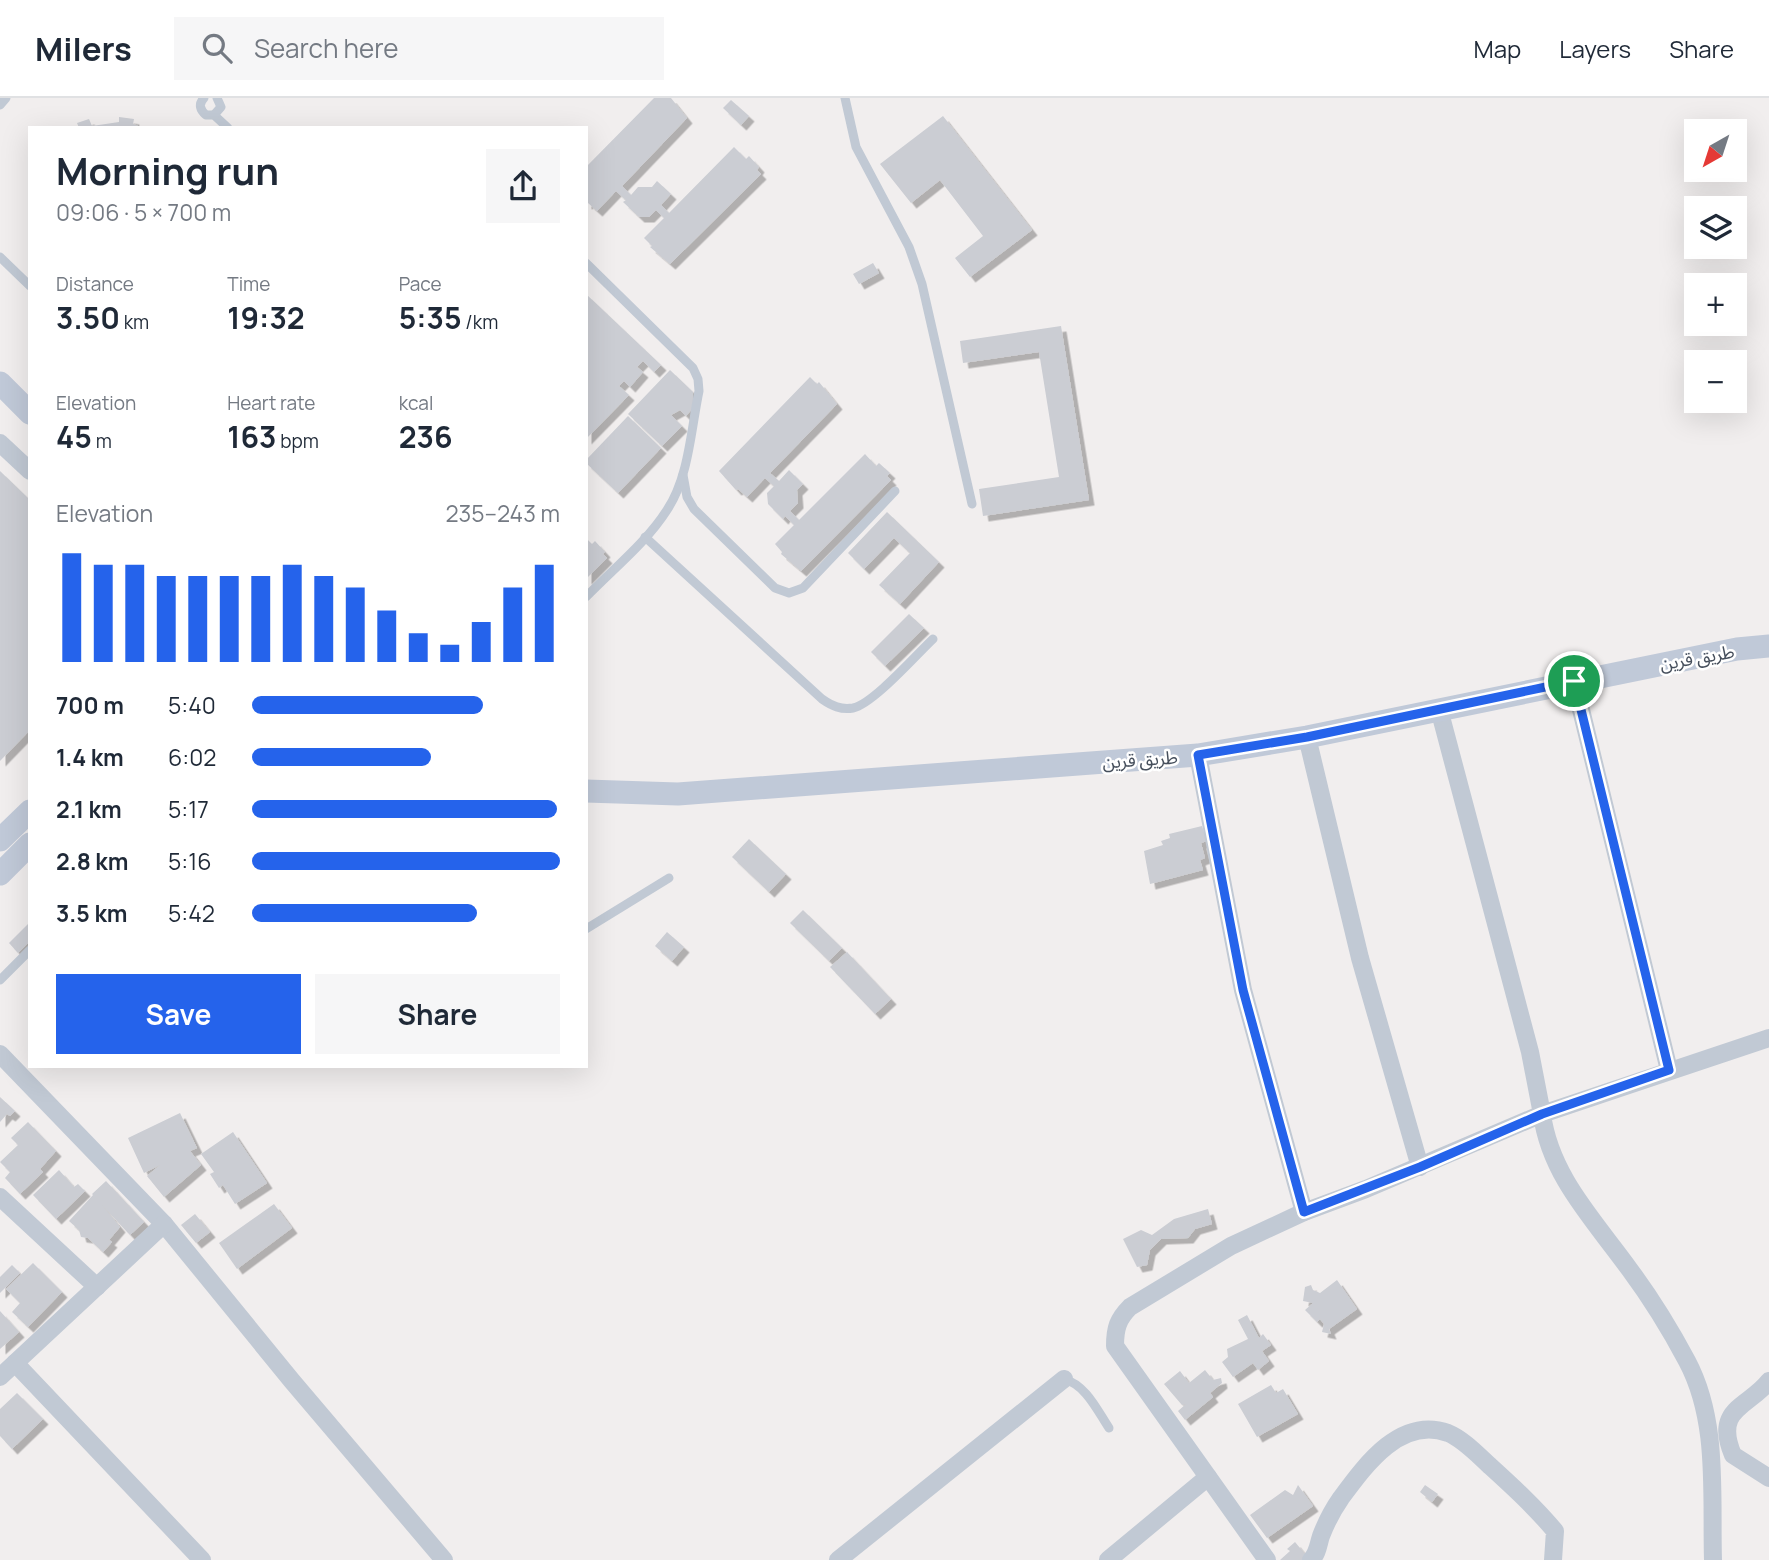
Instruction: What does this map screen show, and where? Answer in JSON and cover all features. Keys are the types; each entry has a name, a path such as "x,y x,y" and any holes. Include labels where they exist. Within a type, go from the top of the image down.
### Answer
{"street":[{"path":"0,383 28,410"},
{"path":"0,443 28,469"},
{"name":"طريق قرين","path":"588,791 678,794 1198,755 1307,737 1737,649 1769,646"},
{"path":"1574,681 1669,1070"},
{"path":"1439,709 1530,1052 1544,1133 1552,1154 1570,1189 1632,1272 1653,1305 1687,1361 1705,1404 1713,1560"},
{"path":"1307,737 1360,958 1420,1167"},
{"path":"1198,755 1243,990 1304,1212"},
{"path":"0,841 28,813"},
{"path":"0,874 28,846"},
{"path":"1267,1560 1115,1346 1115,1329 1121,1316 1130,1307 1231,1246 1304,1212 1420,1167 1542,1114 1769,1038"},
{"path":"0,1054 164,1224 292,1381 444,1560"},
{"path":"0,1197 97,1287"},
{"path":"0,1377 164,1224"},
{"path":"15,1363 202,1560"},
{"path":"838,1560 1064,1379"},
{"path":"1769,1381 1734,1411 1727,1433 1733,1455 1769,1478"},
{"path":"1317,1558 1322,1534 1339,1500 1361,1473 1387,1444 1423,1428 1450,1433 1537,1510 1555,1531 1553,1560"},
{"path":"1108,1560 1208,1477"}],"lane":[{"path":"0,105 6,98"},
{"path":"204,98 201,101 201,111 206,115 214,115 226,126"},
{"path":"214,115 221,107 217,98"},
{"path":"845,98 856,147 909,247 922,284 972,504"},
{"path":"0,257 28,284"},
{"path":"588,265 693,368 699,391 683,473 668,509 645,537 588,595"},
{"path":"683,473 687,498 694,509 775,588 789,593 803,588 895,491"},
{"path":"645,537 834,707 850,709 860,706 933,639"},
{"path":"588,928 669,877"},
{"path":"0,980 28,952"},
{"path":"1064,1379 1074,1382 1090,1398 1109,1428"}],"building":[{"path":"654,98 671,98 687,118 622,186 631,195 638,187 652,187 657,181 671,194 661,205 669,213 734,147 746,159 749,156 759,167 757,170 761,174 670,264 650,247 652,246 644,238 664,218 656,210 649,217 639,217 616,191 597,211 588,203 588,165"},
{"path":"731,100 749,116 741,125 723,108"},
{"path":"943,116 1032,230 970,277 955,258 983,236 940,180 911,203 880,164"},
{"path":"119,117 134,119 133,124 138,126 92,126 119,122"},
{"path":"89,119 92,126 78,126 77,123"},
{"path":"873,263 879,273 859,284 853,274"},
{"path":"588,296 661,365 654,372 643,361 637,367 643,372 630,387 624,381 619,386 629,395 588,437"},
{"path":"1061,326 1089,500 983,516 979,489 1059,477 1039,352 963,363 960,341"},
{"path":"670,370 693,392 692,409 686,416 680,410 671,415 682,426 662,446 628,414"},
{"path":"810,377 817,384 819,382 837,404 770,473 779,481 789,470 803,484 797,490 798,503 790,511 799,520 865,454 876,466 879,463 890,473 887,476 891,480 801,571 781,554 775,544 794,525 785,516 783,519 768,504 767,493 774,486 765,478 747,497 736,490 719,471"},
{"path":"628,416 661,448 618,493 588,465 588,458"},
{"path":"0,471 28,498 28,732 0,761"},
{"path":"887,512 939,562 900,604 879,585 910,553 894,538 864,569 848,553"},
{"path":"588,540 592,544 595,541 607,558 588,577"},
{"path":"909,614 924,628 885,666 871,652"},
{"path":"1202,826 1207,841 1201,843 1205,858 1200,860 1203,870 1150,884 1144,851 1163,845 1161,841 1170,838 1169,834"},
{"path":"749,839 786,874 769,892 732,857"},
{"path":"803,910 842,948 829,961 790,923"},
{"path":"28,924 28,943 18,953 9,943"},
{"path":"667,932 684,947 672,961 655,946"},
{"path":"847,952 891,999 875,1014 830,967"},
{"path":"0,1097 15,1111 10,1116 7,1114 0,1122"},
{"path":"180,1113 197,1148 190,1151 201,1165 164,1197 147,1176 160,1165 144,1173 128,1138"},
{"path":"28,1122 56,1151 40,1169 43,1172 20,1194 5,1178 10,1172 0,1162 18,1145 11,1138"},
{"path":"233,1132 267,1183 235,1204 223,1185 219,1188 210,1174 214,1172 201,1154"},
{"path":"59,1170 74,1187 78,1184 85,1191 56,1219 33,1195"},
{"path":"106,1181 144,1222 130,1235 102,1205 120,1227 103,1252 88,1238 81,1237 79,1230 69,1221"},
{"path":"274,1204 292,1228 237,1269 219,1243"},
{"path":"1208,1209 1212,1224 1195,1229 1188,1238 1161,1239 1150,1250 1147,1265 1137,1267 1123,1239 1141,1230 1152,1235 1174,1219"},
{"path":"195,1214 210,1232 196,1243 181,1225"},
{"path":"33,1263 62,1292 28,1327 12,1312 20,1303 6,1289"},
{"path":"12,1265 20,1273 0,1293 0,1277"},
{"path":"1337,1280 1357,1309 1329,1329 1331,1334 1322,1332 1324,1324 1320,1319 1317,1322 1305,1310 1313,1303 1303,1301 1305,1287 1311,1285 1313,1290 1320,1293"},
{"path":"0,1311 19,1332 0,1349"},
{"path":"1247,1315 1259,1338 1263,1334 1271,1345 1262,1351 1269,1361 1258,1370 1253,1363 1233,1377 1222,1362 1228,1357 1227,1349 1248,1339 1238,1320"},
{"path":"1205,1370 1213,1380 1221,1378 1222,1383 1210,1393 1213,1397 1185,1420 1178,1411 1186,1404 1182,1405 1164,1384 1180,1371 1189,1383"},
{"path":"1271,1385 1276,1393 1283,1389 1298,1414 1257,1437 1238,1404"},
{"path":"17,1393 43,1419 12,1449 0,1436 0,1409"},
{"path":"1298,1485 1313,1506 1267,1538 1250,1515 1285,1490 1293,1495"},
{"path":"1425,1485 1438,1494 1432,1502 1420,1492"},
{"path":"1295,1542 1310,1560 1280,1560 1290,1551 1287,1549"}],"route":[{"path":"1574,681 1669,1070 1542,1114 1420,1167 1304,1212 1243,990 1198,755 1307,737 1574,681"}]}
